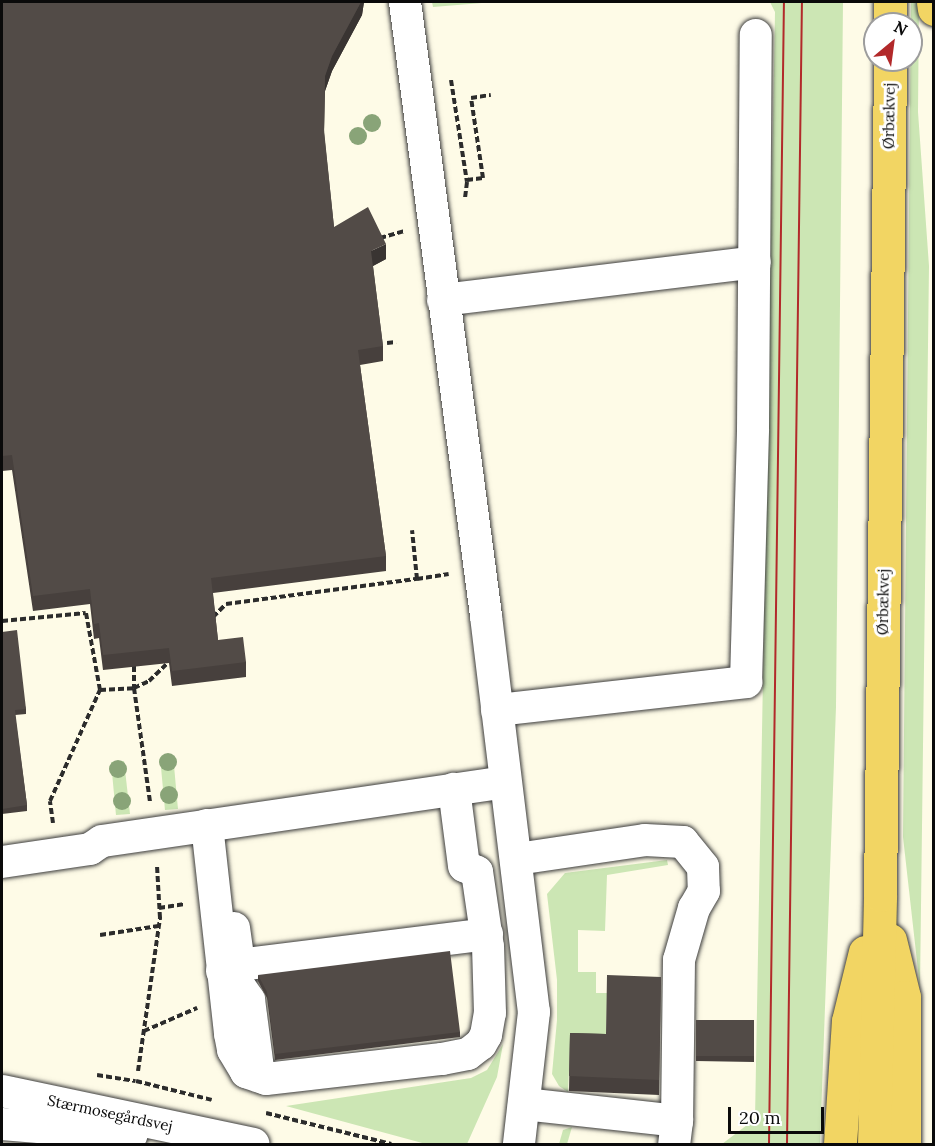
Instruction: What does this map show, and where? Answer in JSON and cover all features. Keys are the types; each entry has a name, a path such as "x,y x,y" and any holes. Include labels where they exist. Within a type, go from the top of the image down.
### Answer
{"main road":[{"path":"933,2 933,9"},
{"name":"Ørbækvej","path":"874,1144 880,895 890,72"},
{"path":"840,1144 848,1021 880,895"},
{"path":"880,895 904,997 904,1144"}],"street":[{"path":"405,2 505,782 517,859 534,1012 519,1144"},
{"path":"497,710 746,682 755,262 756,35"},
{"path":"443,300 755,262"},
{"path":"2,862 90,849 102,841 505,782"},
{"path":"213,824 224,984 240,987 249,1000 259,1076 266,1079 311,1075 468,1054 482,1044 490,1013 487,940 477,872 464,866 454,789"},
{"path":"213,824 230,897 239,965 487,940"},
{"path":"517,859 645,840 683,842 703,867 704,891 694,908 679,960 676,1133 524,1104"},
{"name":"Stærmosegårdsvej","path":"2,1091 253,1144"},
{"name":"Stærmosegårdsvej","path":"2,1125 126,1133 165,1144"}],"path":[{"path":"452,80 467,180 465,203"},
{"path":"467,180 483,178 471,98 491,95"},
{"path":"376,239 408,229"},
{"path":"387,344 396,342"},
{"path":"210,620 226,604 417,579 412,530"},
{"path":"2,621 86,614 100,690 50,801 58,854"},
{"path":"100,690 134,688 149,681 172,658"},
{"path":"100,935 158,926"},
{"path":"144,1031 224,984"}],"green space":[{"path":"432,2 494,2 433,7"},
{"path":"770,2 843,2 836,707 820,1144 722,1144 755,1119 775,12"},
{"path":"911,2 919,2 919,12 911,12"},
{"path":"910,72 918,72 918,112 929,266 920,988 903,837"},
{"path":"173,755 178,809 165,810 160,757"},
{"path":"124,761 130,814 116,815 111,762"},
{"path":"667,860 668,865 607,875 605,931 578,930 578,972 596,972 596,993 607,993 606,1049 570,1048 568,1092 559,1086 552,1074 557,1020 557,980 547,894 565,873"},
{"path":"503,1044 497,1077 467,1144 426,1144 286,1106 471,1078 487,1070"},
{"path":"572,1127 567,1144 559,1144 563,1130"}],"building":[{"path":"2,2 361,2 332,56 325,76 324,130 334,227 368,207 386,244 371,251 383,346 358,350 386,556 211,578 218,640 243,637 246,662 172,671 169,648 103,655 99,623 94,624 90,589 33,596 12,455 2,456"},
{"path":"17,630 26,709 15,710 27,805 2,809 2,632"},
{"path":"450,951 460,1032 275,1054 267,992 258,975"},
{"path":"607,975 661,977 659,1080 569,1076 570,1033 606,1034"},
{"path":"696,1020 754,1020 754,1056 696,1056"}],"tram line":[{"path":"769,1144 784,2"},
{"path":"787,1144 802,2"}]}
